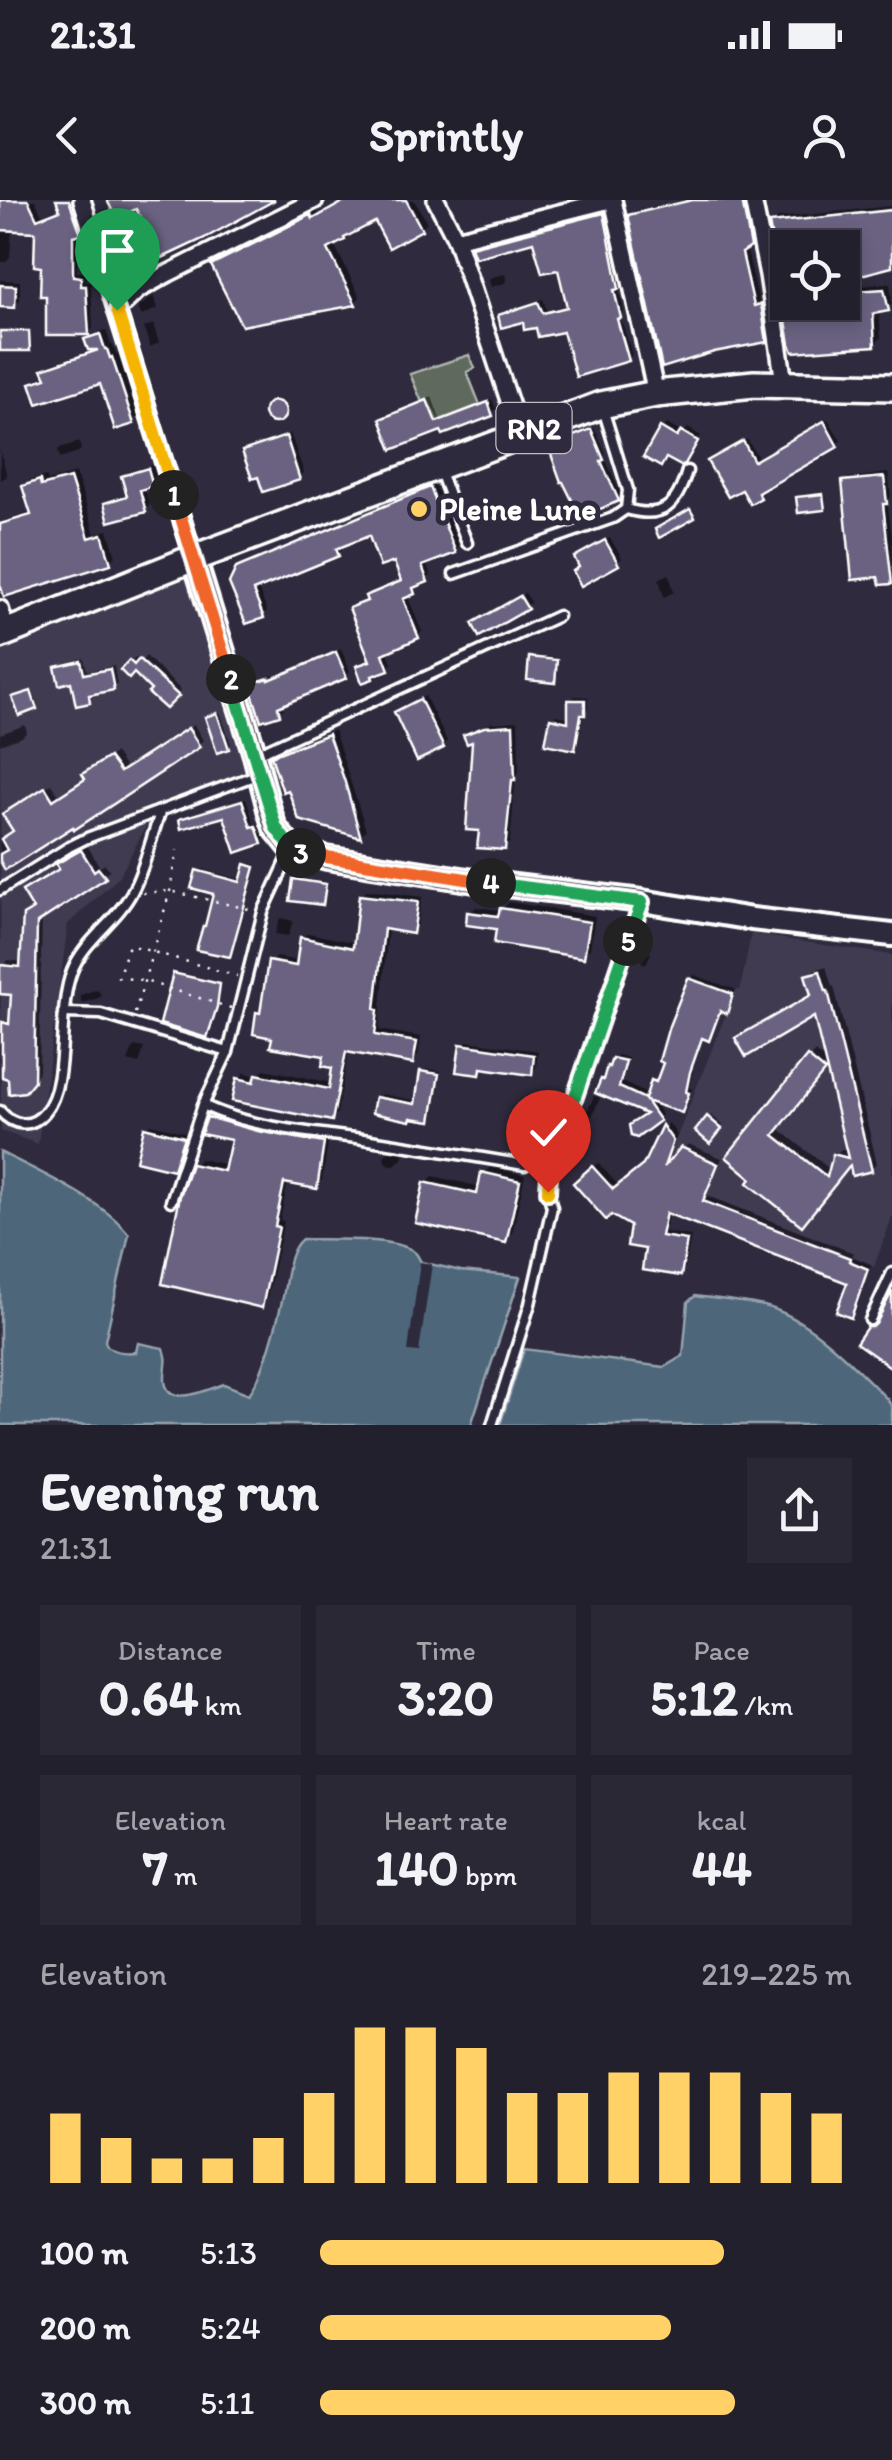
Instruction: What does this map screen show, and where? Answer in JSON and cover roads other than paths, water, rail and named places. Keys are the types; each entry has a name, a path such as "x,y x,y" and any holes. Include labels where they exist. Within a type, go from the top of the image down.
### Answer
{"main road":[{"name":"RN2","path":"2,625 194,558 601,405 656,394 784,383 892,387"}],"street":[{"path":"82,200 276,828 292,849 482,882 892,935"},
{"path":"117,310 138,290 168,273 315,200"},
{"path":"436,200 456,239 520,434"},
{"path":"534,200 538,217"},
{"path":"456,239 612,200 656,394"},
{"path":"753,200 784,383"}],"lane":[{"path":"454,574 613,518 626,509 628,490 601,405"},
{"path":"438,465 468,543"},
{"path":"626,509 646,515 657,513 682,489 687,471"},
{"path":"0,890 78,842 160,813 558,616"},
{"path":"0,1110 17,1124 27,1123 38,1120 52,1102 72,970 132,894 160,813"},
{"path":"170,1201 203,1106 228,1052 262,912 292,849"},
{"path":"492,1425 530,1304 552,1207 549,1174 642,902"},
{"path":"63,1013 101,1014 228,1052"},
{"path":"203,1106 221,1114 296,1130 524,1165"},
{"path":"870,1320 892,1274"}],"water":[{"path":"0,1152 87,1198 129,1234 105,1341 113,1350 123,1352 136,1352 138,1343 163,1348 168,1389 181,1396 224,1384 249,1394 270,1348 290,1258 302,1239 400,1245 416,1253 421,1262 520,1277 471,1425 0,1425"},
{"path":"695,1296 764,1306 799,1321 831,1345 888,1400 892,1425 500,1425 524,1349 664,1367 683,1356 688,1302"}],"place":[{"name":"Pleine Lune","path":"419,509"}]}
